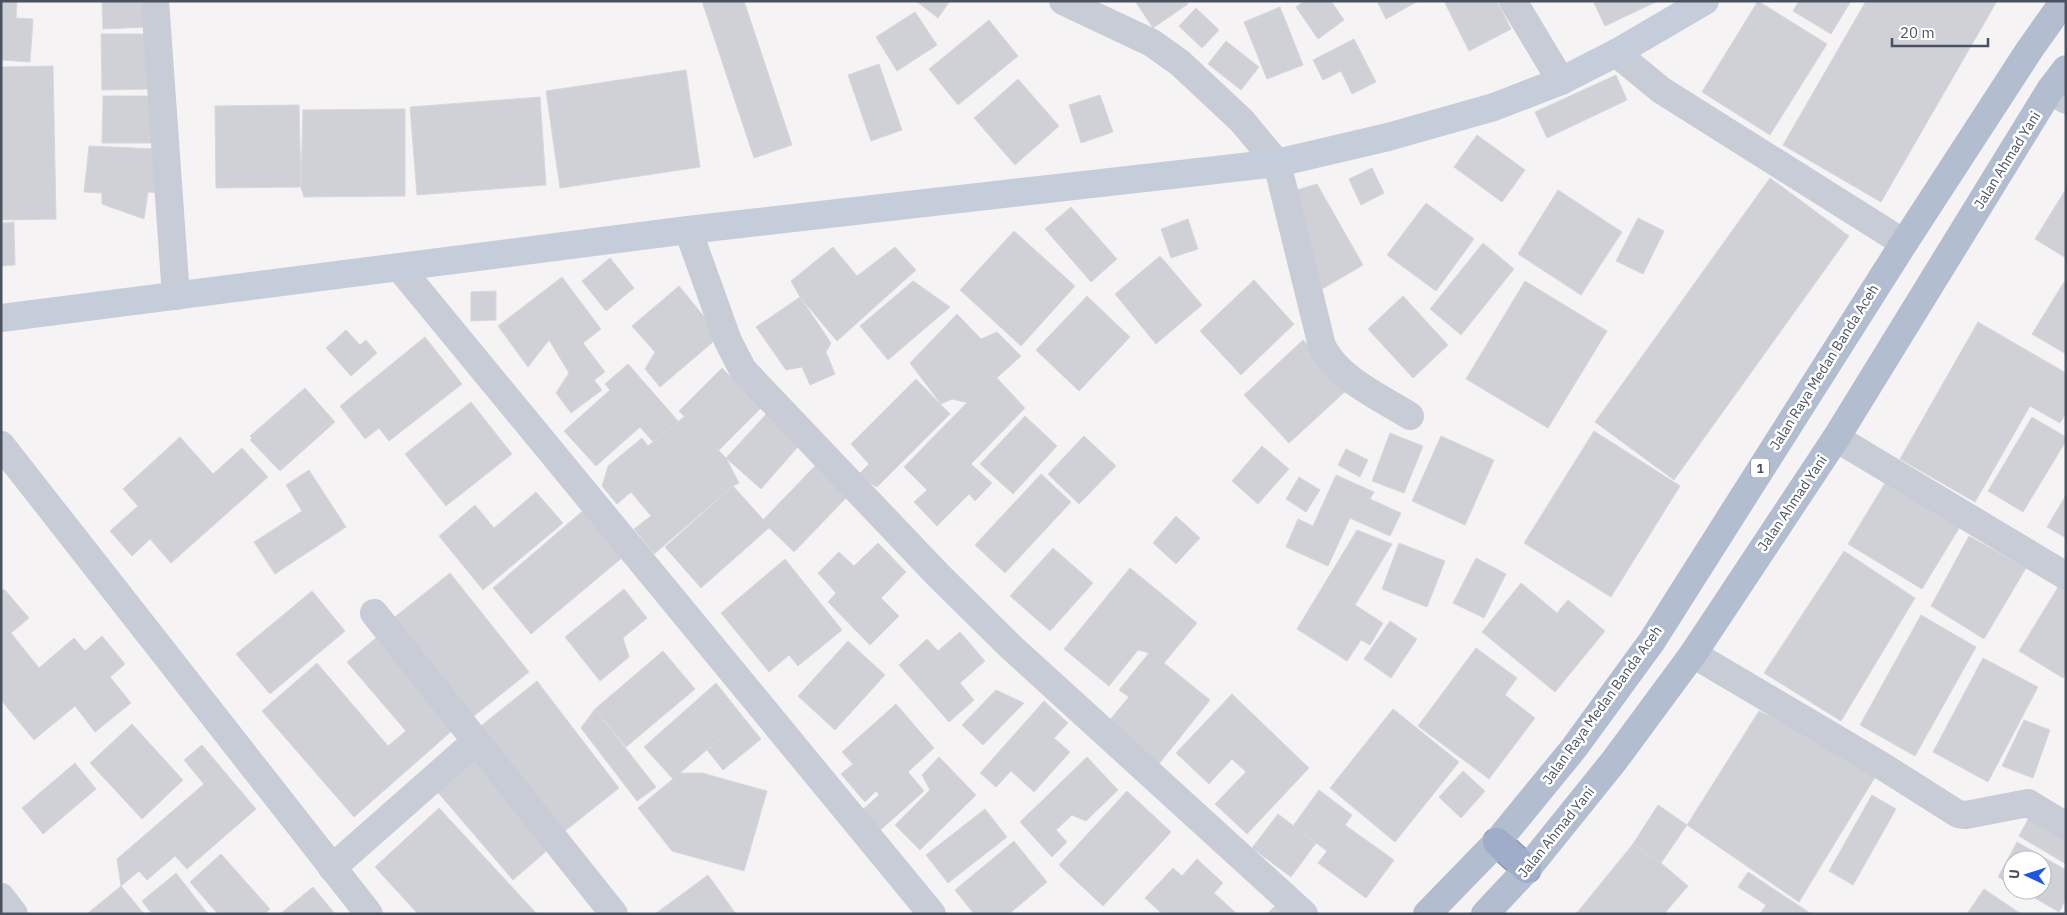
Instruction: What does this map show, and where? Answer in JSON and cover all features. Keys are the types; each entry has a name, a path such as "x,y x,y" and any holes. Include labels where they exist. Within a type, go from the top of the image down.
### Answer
{"highway":[{"path":"1497,842 1527,869"}],"main road":[{"path":"1,318 688,230 1277,163 1388,137 1494,107 1560,81 1616,53 1705,1"},
{"name":"Jalan Raya Medan Banda Aceh","path":"1427,914 1497,842 1574,748 1652,641 1904,243 2030,48 2064,1"},
{"name":"Jalan Ahmad Yani","path":"1485,914 1527,869 1614,761 1693,654 1836,438 2061,86"}],"street":[{"path":"154,1 176,296"},
{"path":"1063,1 1152,43 1180,63 1242,121 1277,163 1322,346 1330,362 1346,375 1410,416"},
{"path":"1513,1 1560,81"},
{"path":"1616,53 1661,90 1904,243"},
{"path":"688,230 728,341 743,370 938,575 1004,641 1304,914"},
{"path":"399,267 932,914"},
{"path":"1836,438 2066,576"},
{"path":"1,445 369,914"},
{"path":"374,614 614,914"},
{"path":"1693,654 1879,764 1958,814 1966,815 2028,803 2066,826"},
{"path":"332,868 476,741"},
{"path":"1,898 14,914"}],"building":[{"path":"1,1 17,1 16,18 33,19 30,62 1,60"},
{"path":"102,1 145,1 146,27 103,29"},
{"path":"702,1 744,1 792,145 754,158"},
{"path":"916,1 950,1 938,18"},
{"path":"1135,1 1186,1 1188,4 1153,28"},
{"path":"1304,1 1331,1 1344,20 1318,39 1296,7"},
{"path":"1377,1 1418,1 1386,19"},
{"path":"1444,1 1497,1 1511,29 1469,51"},
{"path":"1593,1 1658,1 1605,26"},
{"path":"1758,1 1827,44 1770,135 1702,92"},
{"path":"1799,1 1851,1 1831,34 1793,11"},
{"path":"1866,1 1997,1 1881,202 1783,145"},
{"path":"1280,7 1303,65 1267,79 1244,22"},
{"path":"1196,8 1219,30 1202,48 1179,26"},
{"path":"915,12 937,45 897,71 876,37"},
{"path":"989,20 1018,56 958,105 929,69"},
{"path":"101,34 149,34 150,89 102,90"},
{"path":"1354,39 1376,82 1352,94 1341,71 1323,80 1313,60"},
{"path":"1226,41 1259,67 1241,90 1208,64"},
{"path":"879,64 902,130 871,141 848,75"},
{"path":"53,66 56,219 1,220 1,67"},
{"path":"686,70 700,167 560,188 546,91"},
{"path":"1616,75 1627,100 1547,138 1535,112"},
{"path":"1018,79 1059,126 1015,165 974,118"},
{"path":"1100,95 1113,132 1081,143 1069,105"},
{"path":"103,96 151,96 153,143 102,143"},
{"path":"540,97 546,185 417,195 410,107"},
{"path":"299,105 301,187 216,188 215,106"},
{"path":"405,109 405,196 304,197 301,187 303,110"},
{"path":"1477,135 1525,170 1502,202 1454,167"},
{"path":"89,146 157,149 161,193 148,192 144,219 102,204 102,193 84,192"},
{"path":"1372,168 1384,193 1361,205 1349,179"},
{"path":"1770,178 1849,236 1674,480 1595,422"},
{"path":"1317,184 1363,265 1322,289 1293,191"},
{"path":"2066,189 2066,258 2035,239"},
{"path":"1558,190 1622,232 1581,295 1518,254"},
{"path":"1426,203 1474,239 1436,291 1387,255"},
{"path":"1071,207 1117,259 1091,282 1045,229"},
{"path":"1638,218 1664,231 1643,274 1616,261"},
{"path":"1188,219 1198,249 1171,258 1161,229"},
{"path":"14,222 15,265 1,266 1,223"},
{"path":"1014,231 1075,286 1021,346 960,290"},
{"path":"1483,243 1514,269 1461,335 1430,309"},
{"path":"833,247 857,276 895,247 916,270 837,341 800,297 791,281"},
{"path":"1160,256 1202,305 1156,344 1115,294"},
{"path":"610,258 634,288 606,311 582,281"},
{"path":"562,277 601,329 583,343 605,372 594,380 602,390 571,413 556,393 569,373 549,340 528,367 498,326"},
{"path":"1254,280 1294,324 1241,375 1200,331"},
{"path":"913,281 950,307 888,360 860,326"},
{"path":"1525,281 1607,331 1548,428 1466,379"},
{"path":"2064,282 2066,284 2066,354 2032,334"},
{"path":"679,286 720,336 660,387 645,369 655,352 632,326"},
{"path":"496,291 496,320 471,321 471,292"},
{"path":"1087,296 1130,337 1079,391 1036,350"},
{"path":"1403,296 1448,345 1413,378 1368,329"},
{"path":"800,297 831,343 826,352 835,374 810,385 802,367 786,370 756,327"},
{"path":"957,314 981,339 997,332 1021,356 969,403 952,399 941,404 910,363"},
{"path":"1978,322 2066,373 2066,413 2060,423 2030,406 1975,502 1900,459"},
{"path":"346,330 360,345 366,340 377,353 351,376 326,348"},
{"path":"425,337 462,384 389,441 379,428 365,439 340,406"},
{"path":"1303,340 1348,389 1289,443 1244,395"},
{"path":"628,364 678,421 654,443 640,427 596,466 564,431 610,390 605,384"},
{"path":"722,368 761,408 718,451 679,411"},
{"path":"994,375 1025,408 971,464 992,483 975,501 969,494 937,526 914,502 927,490 904,467"},
{"path":"916,379 950,414 877,487 857,476 869,464 851,444"},
{"path":"305,388 335,422 280,471 250,436"},
{"path":"300,392 328,423 279,470 250,440"},
{"path":"471,402 512,454 446,506 405,454"},
{"path":"769,411 803,441 761,489 726,458"},
{"path":"685,416 726,458 739,483 733,486 654,554 634,529 651,516 631,492 617,504 602,486 608,466 642,438 648,446"},
{"path":"1025,416 1057,446 1013,494 980,464"},
{"path":"2032,417 2066,437 2066,441 2023,512 1988,491"},
{"path":"1594,431 1680,486 1611,597 1524,543"},
{"path":"1390,433 1423,446 1404,493 1372,481"},
{"path":"1084,436 1116,466 1079,504 1048,474"},
{"path":"1441,436 1494,460 1465,525 1412,501"},
{"path":"180,437 213,474 242,448 268,477 171,563 150,539 132,556 110,531 138,506 123,489"},
{"path":"1262,446 1289,469 1258,504 1232,481"},
{"path":"1346,449 1368,460 1360,477 1338,465"},
{"path":"815,466 847,497 794,552 762,521"},
{"path":"309,470 346,527 275,574 254,542 302,511 286,485"},
{"path":"1041,474 1071,502 1005,573 975,545"},
{"path":"1336,475 1374,492 1370,499 1401,513 1390,536 1350,518 1328,566 1286,547 1298,519 1313,526"},
{"path":"1299,477 1320,490 1306,512 1286,499"},
{"path":"1887,480 1961,525 1922,589 1848,544"},
{"path":"733,486 770,527 701,588 665,547"},
{"path":"536,492 563,523 483,590 439,536 475,505 494,528"},
{"path":"2066,495 2066,538 2047,527"},
{"path":"585,509 624,556 531,634 493,588"},
{"path":"1176,516 1200,538 1176,564 1153,543"},
{"path":"1357,530 1392,544 1355,605 1383,623 1370,645 1361,640 1347,661 1297,629"},
{"path":"1969,536 2026,568 1984,639 1931,606"},
{"path":"878,543 906,572 881,598 899,616 870,645 828,602 836,593 818,573 839,552 854,566"},
{"path":"1399,543 1445,561 1427,607 1382,589"},
{"path":"1053,548 1093,583 1050,631 1010,596"},
{"path":"1844,551 1915,598 1841,721 1764,673"},
{"path":"1476,558 1506,574 1484,618 1453,603"},
{"path":"785,559 842,630 798,666 789,655 769,672 721,613"},
{"path":"1130,568 1197,623 1164,663 1210,700 1154,770 1103,728 1129,697 1119,690 1149,653 1138,650 1109,686 1064,649"},
{"path":"450,573 529,672 469,720 391,620"},
{"path":"1521,583 1557,613 1568,600 1605,631 1555,692 1482,632"},
{"path":"2060,584 2066,588 2066,674 2063,678 2019,651"},
{"path":"4,589 29,618 11,633 39,668 74,638 85,651 102,636 125,664 110,677 131,703 95,732 75,706 34,740 1,700 1,591"},
{"path":"624,589 647,618 623,638 629,657 600,681 565,637"},
{"path":"312,591 345,631 270,694 236,654"},
{"path":"1921,615 1976,647 1915,756 1860,725"},
{"path":"1390,621 1417,639 1391,678 1364,659"},
{"path":"960,632 985,661 960,683 974,700 949,722 899,665 927,639 938,651"},
{"path":"376,638 454,729 354,817 262,711 317,663 388,746 406,731 347,662"},
{"path":"848,641 885,675 835,730 798,696"},
{"path":"1476,648 1517,678 1505,695 1535,718 1489,779 1418,726"},
{"path":"663,651 695,689 626,747 595,709"},
{"path":"1983,658 2038,687 1988,782 1933,752"},
{"path":"537,681 619,788 560,835 477,729"},
{"path":"716,683 744,718 673,779 644,747"},
{"path":"996,690 1024,703 983,745 962,725"},
{"path":"1232,694 1309,768 1247,834 1215,804 1246,772 1232,759 1209,784 1176,753"},
{"path":"1044,701 1068,723 1054,738 1070,752 1034,792 1011,771 996,787 980,773"},
{"path":"896,704 934,748 908,772 924,791 877,833 859,813 879,795 876,791 865,802 841,774 853,764 842,752"},
{"path":"595,709 656,787 637,801 581,728"},
{"path":"1393,709 1459,762 1395,842 1330,788"},
{"path":"1759,711 1880,769 1799,902 1687,825"},
{"path":"744,718 761,739 723,770 707,750"},
{"path":"2024,720 2050,730 2033,778 2002,766"},
{"path":"132,724 183,780 142,819 90,763"},
{"path":"202,745 256,809 187,869 175,856 147,880 139,871 121,886 117,859 204,784 184,760"},
{"path":"473,757 550,848 513,880 435,789"},
{"path":"939,757 976,795 920,850 895,825 930,790 922,775"},
{"path":"1087,757 1118,790 1086,821 1072,815 1056,830 1067,842 1052,857 1020,822"},
{"path":"75,763 96,789 43,834 22,808"},
{"path":"1463,771 1485,791 1461,818 1439,797"},
{"path":"680,773 702,773 767,791 744,871 672,851 638,808"},
{"path":"1319,790 1352,815 1345,825 1394,860 1366,898 1318,863 1327,851 1293,826"},
{"path":"1127,791 1171,832 1103,906 1059,865"},
{"path":"1872,795 1896,809 1853,885 1829,871"},
{"path":"1658,805 1687,825 1661,863 1633,844"},
{"path":"439,808 537,914 418,914 375,867"},
{"path":"985,809 1007,837 948,883 926,855"},
{"path":"1278,814 1316,843 1291,877 1252,848"},
{"path":"2030,816 2066,838 2066,864 2052,856 2052,850 2042,850 2019,836"},
{"path":"1014,841 1047,882 1009,914 974,914 955,890"},
{"path":"2017,842 2031,850 2013,850"},
{"path":"1633,844 1661,863 1688,886 1664,914 1576,914"},
{"path":"221,854 270,909 265,914 218,914 190,882"},
{"path":"1197,859 1223,883 1214,893 1235,912 1233,914 1162,914 1145,898 1173,868 1182,876"},
{"path":"2052,862 2066,870 2066,899 2059,912 2038,900 2052,900"},
{"path":"2002,870 2002,879 1998,877"},
{"path":"1748,872 1810,914 1760,914 1766,905 1738,887"},
{"path":"176,873 208,914 152,914 142,901"},
{"path":"708,875 736,914 655,914"},
{"path":"121,886 144,914 87,914"},
{"path":"313,887 335,914 280,914"},
{"path":"1984,889 2021,914 1967,914"},
{"path":"1278,903 1289,914 1267,914"}]}
